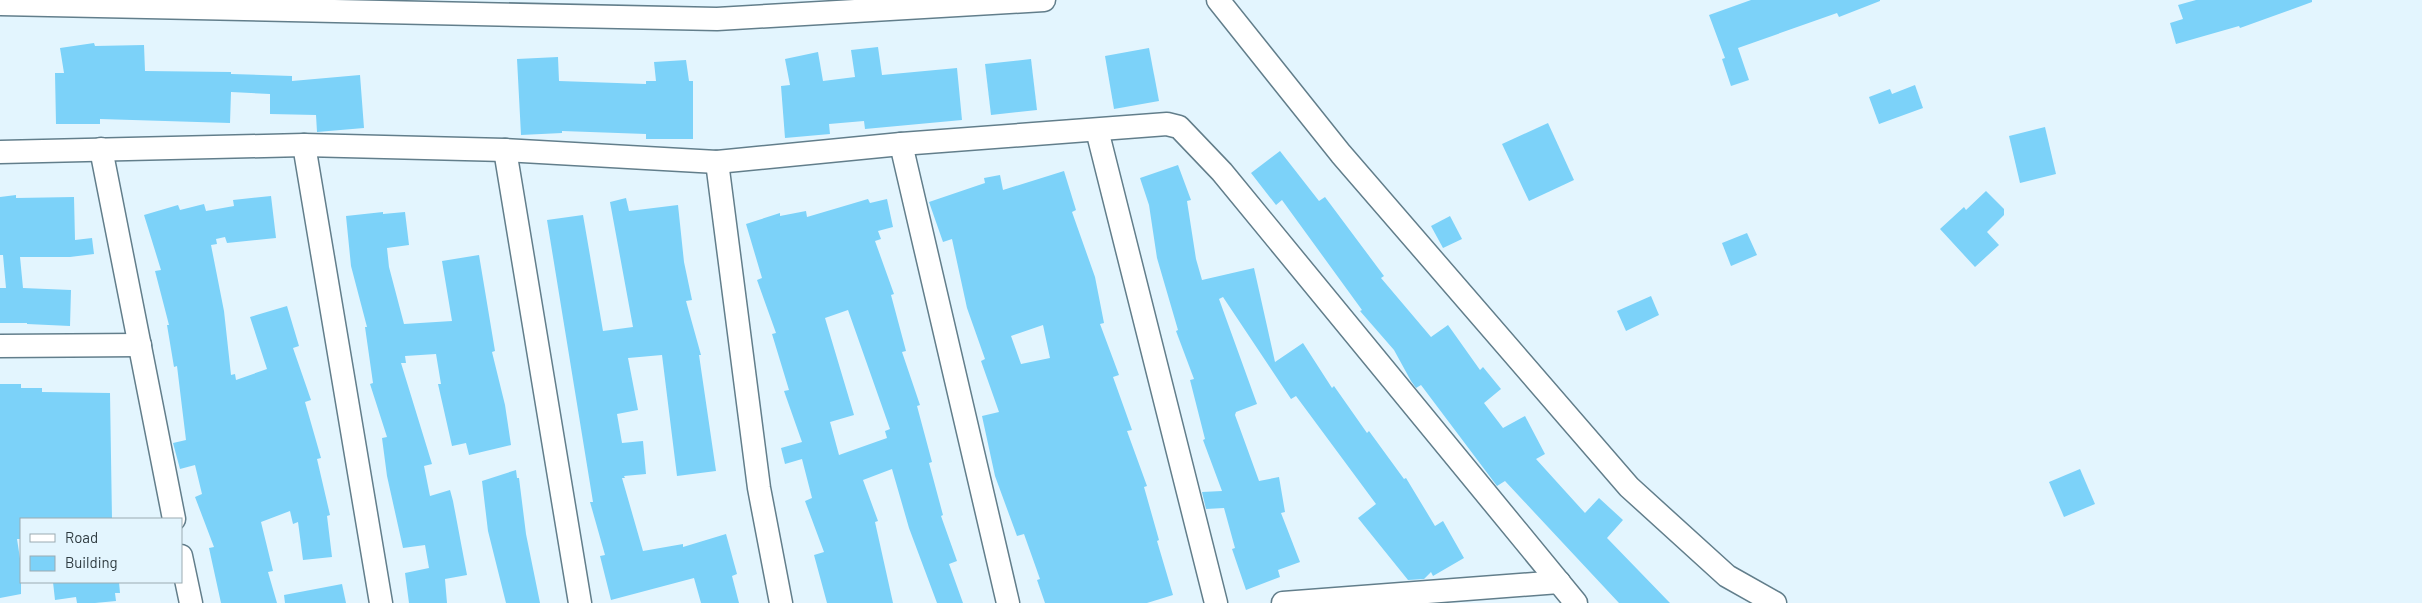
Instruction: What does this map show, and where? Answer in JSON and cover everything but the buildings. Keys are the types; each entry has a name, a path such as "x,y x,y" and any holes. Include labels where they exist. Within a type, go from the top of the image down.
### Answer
{"street":[{"path":"0,4 717,19 1044,0"},
{"path":"1218,0 1341,154 1629,487 1727,576 1775,603"},
{"path":"0,152 304,145 505,150 717,162 900,144 1167,124 1179,127 1191,137 1576,603"},
{"path":"1097,130 1216,603"},
{"path":"900,144 1008,603"},
{"path":"304,145 380,603"},
{"path":"101,149 174,518"},
{"path":"505,150 580,603"},
{"path":"717,162 759,488 781,603"},
{"path":"0,346 140,345"},
{"path":"182,561 191,603"},
{"path":"1283,603 1559,582"}]}
